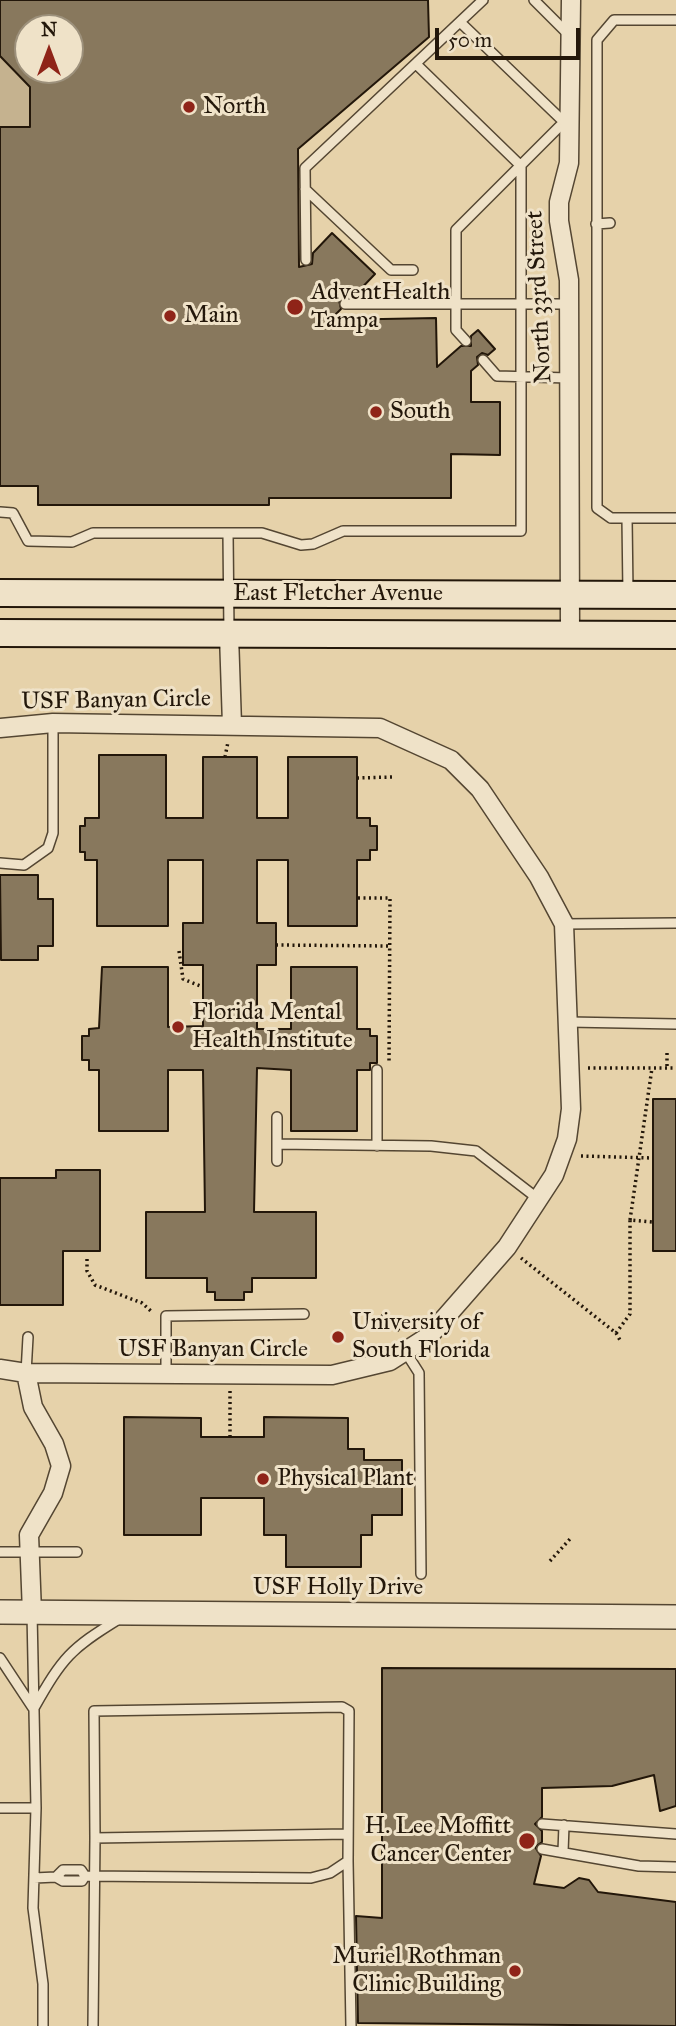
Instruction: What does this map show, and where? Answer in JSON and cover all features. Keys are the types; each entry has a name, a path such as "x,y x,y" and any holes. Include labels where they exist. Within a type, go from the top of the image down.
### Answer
{"main road":[{"name":"East Fletcher Avenue","path":"0,593 676,595"},
{"name":"East Fletcher Avenue","path":"0,633 676,635"}],"street":[{"name":"North 33rd Street","path":"570,635 569,280 559,221 559,202 569,163 567,119 571,0"},
{"name":"USF Banyan Circle","path":"229,635 232,725"},
{"name":"USF Banyan Circle","path":"0,728 53,723 380,728 451,760 480,789 539,877 564,924 572,1109 554,1175 507,1247 429,1336 405,1343 390,1361 332,1376 26,1373 0,1369"},
{"path":"26,1373 33,1407 54,1444 61,1466 53,1493 29,1535 32,1613"},
{"name":"USF Holly Drive","path":"0,1612 676,1617"}],"lane":[{"path":"306,260 305,168 483,0"},
{"path":"534,0 571,37"},
{"path":"676,20 614,20 597,40 596,224 597,508 611,518 676,518"},
{"path":"460,22 567,119 456,230 456,330 466,341"},
{"path":"0,513 13,513 28,541 72,542 93,533 262,533 301,545 313,544 343,531 521,531 520,166 416,64"},
{"path":"305,189 391,270 413,270"},
{"path":"596,224 610,223"},
{"path":"345,304 569,304"},
{"path":"483,360 497,376 569,378"},
{"path":"627,518 628,595"},
{"path":"228,533 229,635"},
{"path":"0,863 24,865 48,848 53,833 53,723"},
{"path":"564,924 676,923"},
{"path":"569,1022 676,1024"},
{"path":"377,1070 377,1146"},
{"path":"277,1117 277,1161"},
{"path":"277,1144 431,1146 476,1151 537,1198"},
{"path":"166,1374 166,1316 304,1314"},
{"path":"26,1373 29,1337"},
{"path":"405,1343 419,1374 421,1574"},
{"path":"0,1552 77,1552"},
{"path":"32,1613 36,1808 33,1908 43,1984 43,2026"},
{"path":"34,1709 57,1667 71,1651 128,1613"},
{"path":"0,1658 34,1709"},
{"path":"93,2026 90,1876 95,1838 94,1711 342,1707 349,1711 351,2026"},
{"path":"0,1808 36,1808"},
{"path":"542,1824 676,1834"},
{"path":"563,1852 564,1825"},
{"path":"95,1838 348,1834"},
{"path":"542,1849 639,1866 676,1867"},
{"path":"34,1878 56,1877 62,1870 81,1870 90,1876 311,1878 330,1873 348,1861"}],"path":[{"path":"357,778 392,777"},
{"path":"358,898 390,898 389,1073"},
{"path":"276,945 391,946"},
{"path":"179,951 183,979 202,987"},
{"path":"667,1053 667,1068"},
{"path":"586,1068 676,1068"},
{"path":"615,1332 630,1314 630,1220 652,1068"},
{"path":"561,1156 653,1158"},
{"path":"630,1220 653,1222"},
{"path":"507,1247 615,1332 620,1340"},
{"path":"88,1259 88,1271 95,1285 142,1303 154,1312"},
{"path":"381,1315 405,1343"},
{"path":"230,1375 230,1437"},
{"path":"550,1561 570,1539"}],"shaded area":[{"path":"0,56 14,70 14,84 27,84 30,87 30,127 0,127"}],"building":[{"path":"0,0 428,0 429,37 298,149 299,267 312,264 313,253 332,233 375,274 353,297 339,300 341,309 330,320 436,318 437,367 461,346 471,346 471,336 478,330 495,349 488,355 482,353 477,357 478,365 471,371 471,402 500,402 500,455 451,454 451,498 269,498 269,505 38,505 38,486 0,486 0,127 30,127 30,87 27,84 84,84 84,14 14,14 14,70 0,56"},
{"name":"Florida Mental Health Institute","path":"99,755 166,755 166,818 203,818 203,757 257,757 257,818 288,818 288,757 357,757 357,818 370,818 370,826 377,826 377,850 370,850 370,860 357,860 357,926 288,926 288,860 257,860 257,923 276,923 276,965 257,965 257,1029 291,1029 291,967 357,967 357,1029 370,1029 370,1036 377,1036 377,1063 370,1063 370,1070 357,1070 357,1131 291,1131 291,1070 257,1068 254,1212 316,1212 316,1278 252,1278 252,1292 244,1292 244,1300 215,1300 215,1292 207,1292 207,1278 146,1278 146,1212 205,1212 203,1070 168,1070 168,1131 99,1131 99,1070 89,1070 89,1060 82,1060 82,1036 89,1036 89,1029 99,1028 102,967 168,967 168,1027 203,1026 203,965 183,965 183,923 203,923 203,860 168,860 168,926 97,926 97,860 85,860 85,852 80,852 80,826 85,826 85,818 99,818"},
{"path":"0,875 38,875 38,899 53,899 53,946 38,946 38,960 1,960"},
{"path":"653,1099 676,1099 676,1251 653,1251"},
{"path":"56,1170 100,1170 100,1251 63,1251 63,1305 0,1305 0,1178 56,1178"},
{"name":"Physical Plant","path":"124,1417 201,1418 201,1437 264,1437 264,1417 348,1418 348,1449 364,1449 364,1460 402,1460 402,1515 372,1515 372,1535 361,1535 361,1567 286,1567 286,1535 264,1535 264,1498 201,1498 201,1535 124,1535"},
{"name":"H. Lee Moffitt Cancer Center","path":"382,1668 676,1669 676,1806 660,1811 654,1775 612,1786 542,1788 542,1817 535,1824 542,1831 542,1842 535,1847 541,1856 534,1884 564,1888 579,1878 589,1880 598,1892 676,1902 676,2026 358,2023 356,1916 382,1918"}],"place":[{"name":"North","path":"189,107"},
{"name":"AdventHealth Tampa","path":"295,307"},
{"name":"Main","path":"170,316"},
{"name":"South","path":"376,412"},
{"name":"Florida Mental Health Institute","path":"178,1027"},
{"name":"University of South Florida","path":"338,1337"},
{"name":"Physical Plant","path":"263,1479"},
{"name":"H. Lee Moffitt Cancer Center","path":"527,1841"},
{"name":"Muriel Rothman Clinic Building","path":"515,1971"}]}
